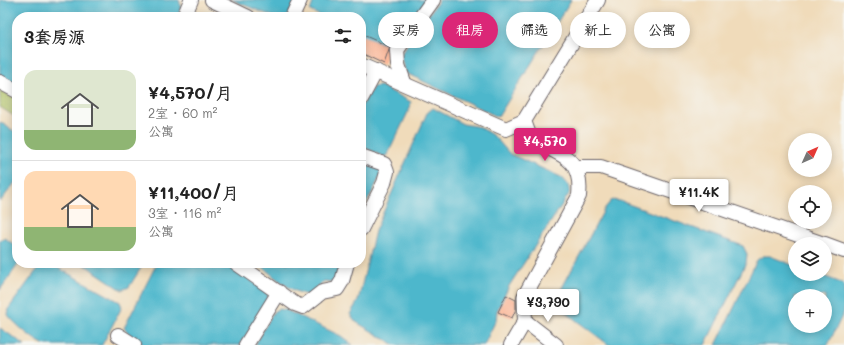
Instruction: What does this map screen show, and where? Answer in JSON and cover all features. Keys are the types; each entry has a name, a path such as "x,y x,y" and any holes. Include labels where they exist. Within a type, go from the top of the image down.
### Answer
{"street":[{"path":"186,12 191,0"},
{"path":"212,0 237,12"},
{"path":"294,12 300,0"},
{"path":"404,82 398,65 397,50 433,0"},
{"path":"366,67 404,82 506,129 524,121 598,0"},
{"path":"366,89 376,70"},
{"path":"0,82 12,88"},
{"path":"511,345 524,321 524,297 580,196 581,181 576,167 568,159 531,140 524,121"},
{"path":"366,158 384,164 387,172 384,183 366,219"},
{"path":"576,167 601,167 804,237"},
{"path":"832,247 844,251"},
{"path":"243,268 303,307 322,292 337,289 342,281 346,268"},
{"path":"246,345 279,292"},
{"path":"524,321 556,345"},
{"path":"118,335 134,345"}],"green space":[{"path":"0,90 12,96 12,115 0,107"}],"water":[{"path":"0,0 179,0 181,6 179,12 12,12 12,83 0,77"},
{"path":"232,0 296,0 290,12 262,12"},
{"path":"314,0 427,0 418,12 378,12 378,42 366,36 366,12 310,11"},
{"path":"439,0 571,0 562,14 562,12 506,12 506,48 541,48 498,117 406,73 400,55 405,48 434,48 434,12 430,12"},
{"path":"381,86 411,102 410,108 388,154 384,157 366,148 366,99 373,87"},
{"path":"433,108 463,124 480,127 495,137 510,154 561,177 566,182 569,189 569,194 509,286 497,311 496,320 484,345 395,345 356,322 350,314 358,301 375,231 427,113"},
{"path":"0,122 12,130 12,186 0,202"},
{"path":"366,165 383,171 366,204"},
{"path":"612,200 620,201 743,246 747,254 746,263 705,345 609,345 557,306 556,299 605,208"},
{"path":"5,238 12,243 12,268 15,268 0,290 0,240"},
{"path":"763,256 770,256 788,263 788,281 832,281 832,279 844,284 844,312 828,345 716,345 757,260"},
{"path":"38,268 58,268 120,302 122,307 102,345 43,344 26,333 15,323 8,315 9,308"},
{"path":"89,268 141,268 129,287 122,290"},
{"path":"154,268 233,268 262,288 268,294 268,302 240,345 144,345 131,336 124,328"},
{"path":"264,268 339,268 336,279 333,282 324,281 310,295 296,291 275,278"},
{"path":"279,309 286,310 341,336 353,345 255,345 274,311"},
{"path":"0,328 25,345 0,345"}],"building":[{"path":"366,36 378,42 378,48 390,48 384,64 366,55"},
{"path":"506,295 516,300 516,309 512,318 498,312"}]}
